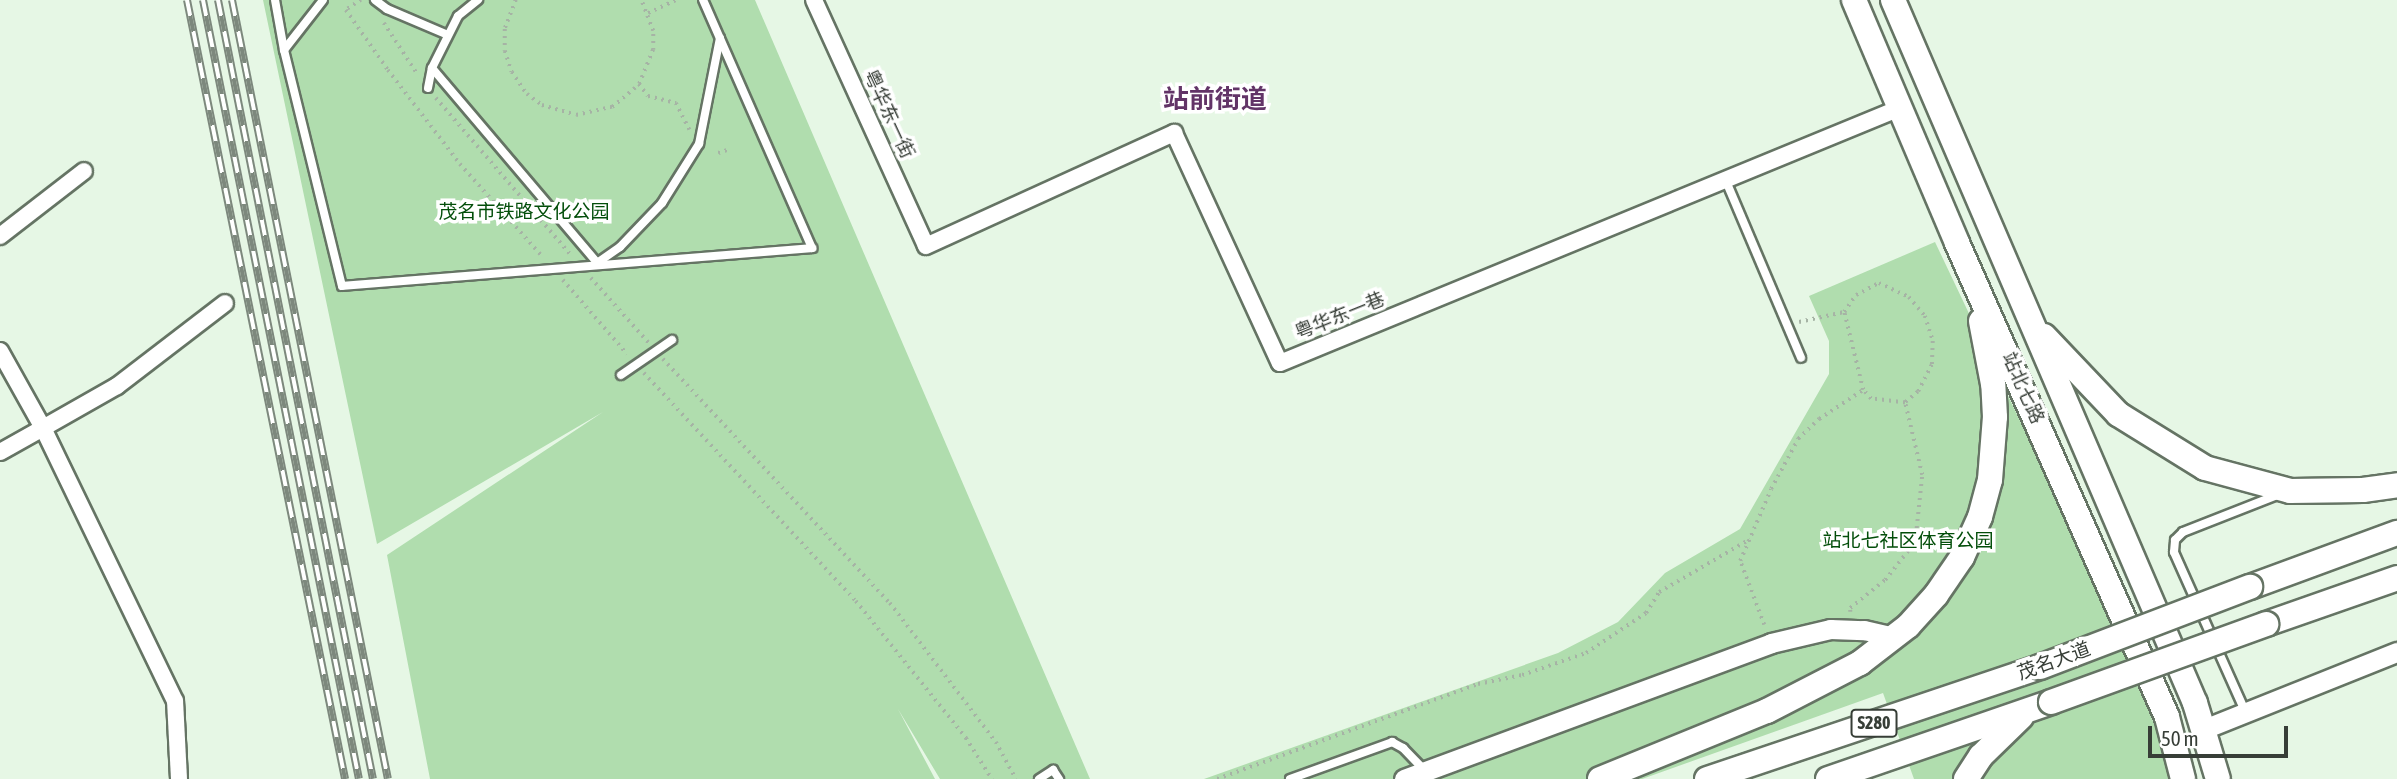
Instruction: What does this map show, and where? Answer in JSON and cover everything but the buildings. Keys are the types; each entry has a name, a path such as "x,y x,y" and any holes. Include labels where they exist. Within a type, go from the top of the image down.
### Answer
{"main road":[{"name":"站北七路","path":"1854,0 1957,243 2167,717 2183,779"},
{"name":"站北七路","path":"1894,0 2204,729 2218,779"},
{"path":"1600,779 1767,711 1860,663 1894,637 1936,594 1962,557 1980,517 1990,480 1995,428 1993,384 1974,295 1957,243"},
{"path":"2032,323 2118,414 2163,444 2205,467 2290,491 2363,490 2397,485"},
{"name":"茂名大道","path":"1707,779 2040,667 2397,533"},
{"name":"茂名大道","path":"1828,779 2397,578"},
{"path":"1966,779 1981,756 2026,711"}],"street":[{"name":"粤华东一街","path":"814,0 926,246"},
{"name":"粤华东一巷","path":"926,246 1174,134 1280,363 1900,107"},
{"path":"0,236 84,171"},
{"path":"0,452 117,386 225,303"},
{"path":"0,351 43,428 175,701 179,779"},
{"path":"1404,779 1772,643 1830,629 1850,629 1894,637"},
{"path":"2204,729 2397,652"}],"lane":[{"path":"275,0 284,50 342,286 812,248 703,0"},
{"path":"284,50 323,0"},
{"path":"375,0 387,9 448,35"},
{"path":"428,88 432,68 458,16 478,0"},
{"path":"598,264 620,247 652,215 699,144 720,38"},
{"path":"432,68 598,264"},
{"path":"1726,181 1801,358"},
{"path":"621,374 672,340"},
{"path":"2245,713 2174,552 2175,540 2192,528 2290,491"},
{"path":"1290,779 1392,742 1403,748 1426,771"},
{"path":"1039,779 1053,770 1059,779"}],"path":[{"path":"361,0 346,10 460,164 636,364 856,601 966,738 992,779"},
{"path":"516,0 507,20 505,51 512,72 524,90 542,105 558,112 595,113 627,97 639,84 653,50 648,13 641,0"},
{"path":"648,13 676,0"},
{"path":"639,84 648,96 676,103 684,123 699,144"},
{"path":"718,153 730,149"},
{"path":"581,267 890,603 996,742 1016,779"},
{"path":"1787,325 1843,312 1856,295 1879,284 1909,297 1925,316 1933,341 1932,365 1918,392 1905,402 1871,399 1863,390 1843,312"},
{"path":"1772,643 1740,561 1771,489 1798,439 1819,419 1863,390"},
{"path":"1850,629 1850,608 1885,580 1915,542 1922,475 1905,402"},
{"path":"1217,779 1478,684 1522,675 1586,653 1646,614 1658,592 1750,539"}],"green space":[{"name":"茂名市铁路文化公园","path":"263,0 755,0 1090,779 940,779 898,709 935,779 430,779 387,555 603,412 377,544"},
{"name":"站北七社区体育公园","path":"1935,242 2108,606 2164,750 2172,779 1914,779 1883,693 1642,779 1204,779 1558,653 1618,622 1665,573 1740,529 1829,374 1829,341 1809,296"}],"railway":[{"path":"187,0 345,779"},
{"path":"203,0 359,779"},
{"path":"218,0 373,779"},
{"path":"232,0 388,779"}],"district":[{"name":"站前街道","path":"1215,100"}]}
